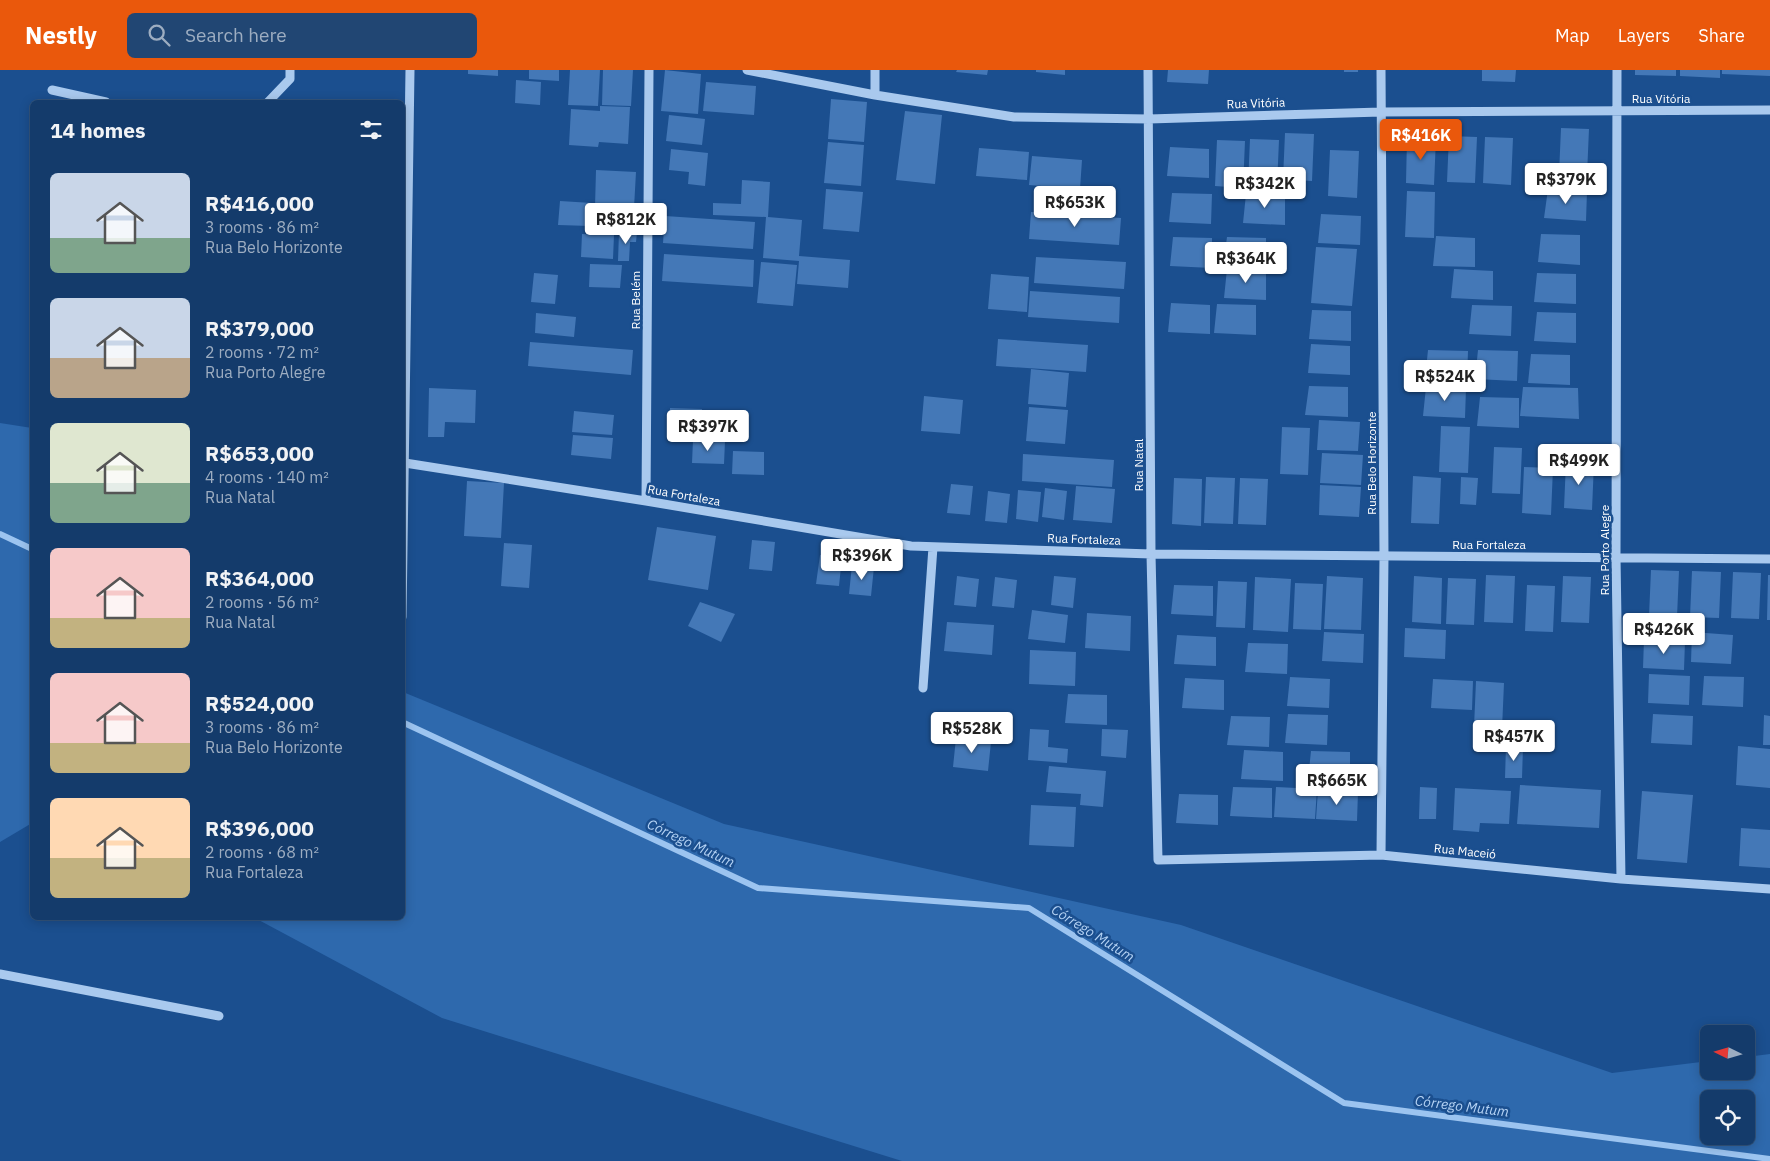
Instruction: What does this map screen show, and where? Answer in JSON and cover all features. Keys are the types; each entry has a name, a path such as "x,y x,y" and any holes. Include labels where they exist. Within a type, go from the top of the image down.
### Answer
{"street":[{"path":"270,100 290,79 290,70"},
{"path":"405,463 410,70"},
{"name":"Rua Belém","path":"646,501 650,70"},
{"name":"Rua Vitória","path":"747,70 875,95 1014,117 1149,119 1380,112 1770,110"},
{"path":"875,95 876,70"},
{"name":"Rua Natal","path":"1148,70 1151,554 1158,860"},
{"name":"Rua Belo Horizonte","path":"1380,70 1384,556 1381,855"},
{"name":"Rua Porto Alegre","path":"1617,70 1616,557 1620,879"},
{"path":"52,90 97,100"},
{"name":"Rua Fortaleza","path":"405,463 646,501 910,546 1151,554 1770,558"},
{"path":"923,688 933,547"},
{"name":"Rua Maceió","path":"1158,860 1381,855 1620,879 1770,889"},
{"path":"0,974 219,1016"}],"shaded area":[{"path":"0,423 30,428 30,824 0,842"},
{"path":"405,693 724,824 1181,925 1612,1073 1700,1062 1700,1080 1755,1080 1755,1056 1770,1054 1770,1161 902,1161 442,1018 259,920 405,920"}],"building":[{"path":"468,70 498,70 498,76 468,74"},
{"path":"529,70 559,70 559,81 529,79"},
{"path":"570,70 600,70 598,106 568,105"},
{"path":"603,70 633,70 631,106 602,105"},
{"path":"665,70 701,74 698,114 661,111"},
{"path":"957,70 988,70 987,75 956,72"},
{"path":"1036,70 1065,70 1065,75 1036,72"},
{"path":"1168,70 1209,70 1208,84 1167,82"},
{"path":"1344,70 1358,70 1358,72 1344,72"},
{"path":"1482,70 1516,70 1515,82 1482,81"},
{"path":"1635,70 1676,70 1676,76 1635,75"},
{"path":"1680,70 1720,70 1720,78 1680,76"},
{"path":"1722,70 1770,70 1770,76 1722,74"},
{"path":"516,80 541,82 540,105 515,103"},
{"path":"706,82 756,86 754,115 703,111"},
{"path":"831,99 867,102 864,142 828,139"},
{"path":"600,106 630,107 628,144 599,142 598,147 569,145 571,109 600,111"},
{"path":"905,111 942,115 935,184 896,180"},
{"path":"669,115 705,119 702,145 666,141"},
{"path":"1561,128 1589,129 1587,175 1559,174"},
{"path":"1285,133 1314,134 1312,181 1283,179"},
{"path":"1449,136 1477,137 1475,183 1447,182"},
{"path":"1407,137 1436,138 1434,185 1406,183"},
{"path":"1485,137 1513,138 1511,185 1483,183"},
{"path":"1250,139 1279,140 1277,186 1248,185"},
{"path":"1217,140 1245,141 1243,188 1215,186"},
{"path":"828,142 864,145 861,186 824,183"},
{"path":"1170,147 1209,149 1209,178 1167,176"},
{"path":"979,148 1029,152 1027,180 976,176"},
{"path":"671,149 708,153 705,186 688,184 689,172 669,170"},
{"path":"1330,150 1359,151 1357,198 1328,196"},
{"path":"1032,156 1082,160 1080,189 1029,185"},
{"path":"596,170 636,172 634,208 595,207"},
{"path":"742,180 770,182 768,217 802,220 799,256 850,260 848,288 797,284 799,261 763,258 766,217 713,215 713,203 741,204"},
{"path":"826,189 863,192 859,232 823,229"},
{"path":"1548,189 1587,191 1586,221 1544,218"},
{"path":"1407,191 1435,192 1434,238 1405,237"},
{"path":"1172,193 1212,194 1211,224 1169,222"},
{"path":"1246,194 1285,195 1285,225 1243,223"},
{"path":"560,201 592,203 590,226 558,225"},
{"path":"1031,212 1121,218 1119,245 1029,239"},
{"path":"1321,214 1361,216 1360,245 1318,243"},
{"path":"665,216 755,222 753,249 663,243"},
{"path":"619,232 637,232 636,242 630,242 629,261 618,261"},
{"path":"582,234 614,235 613,259 581,257"},
{"path":"1541,234 1580,235 1580,265 1538,262"},
{"path":"1436,236 1475,238 1475,267 1433,266"},
{"path":"1173,237 1212,238 1212,268 1170,266"},
{"path":"1227,237 1266,238 1266,268 1223,266"},
{"path":"1316,247 1357,249 1352,306 1311,303"},
{"path":"664,254 754,260 753,287 662,281"},
{"path":"1036,257 1126,262 1124,289 1034,283"},
{"path":"761,262 797,265 793,306 757,303"},
{"path":"590,264 622,265 620,288 589,287"},
{"path":"1227,269 1266,270 1266,300 1224,298"},
{"path":"1454,269 1493,271 1493,300 1451,298"},
{"path":"534,273 558,275 555,304 531,302"},
{"path":"1537,273 1576,274 1576,304 1534,302"},
{"path":"991,274 1029,277 1027,312 988,309"},
{"path":"1030,291 1120,297 1119,323 1028,317"},
{"path":"1171,303 1210,305 1210,334 1168,332"},
{"path":"1217,304 1256,305 1256,335 1214,333"},
{"path":"1472,305 1512,306 1511,336 1469,334"},
{"path":"1312,310 1351,311 1351,341 1309,339"},
{"path":"1537,312 1576,313 1576,343 1534,341"},
{"path":"536,313 576,317 574,337 535,333"},
{"path":"998,339 1088,345 1086,372 996,366"},
{"path":"530,342 633,350 631,375 528,366"},
{"path":"1311,344 1350,346 1350,375 1308,373"},
{"path":"1428,350 1468,351 1467,381 1425,379"},
{"path":"1478,350 1518,351 1517,381 1475,379"},
{"path":"1531,354 1570,355 1570,385 1528,383"},
{"path":"1031,369 1069,373 1066,407 1028,404"},
{"path":"1309,386 1348,387 1348,417 1305,415"},
{"path":"1426,387 1466,388 1465,418 1423,416"},
{"path":"1523,387 1578,388 1579,419 1520,416"},
{"path":"429,388 476,390 475,423 445,422 444,437 428,437"},
{"path":"924,396 963,400 960,434 921,431"},
{"path":"1480,397 1519,398 1519,428 1477,426"},
{"path":"1029,407 1068,410 1065,444 1026,441"},
{"path":"670,408 702,409 701,432 670,431"},
{"path":"574,411 614,415 612,435 572,432"},
{"path":"1319,420 1360,422 1358,451 1317,450"},
{"path":"1441,426 1470,427 1468,473 1439,472"},
{"path":"1282,427 1310,428 1308,475 1280,474"},
{"path":"573,435 613,438 611,459 571,455"},
{"path":"693,440 725,441 724,464 692,463"},
{"path":"1494,447 1522,448 1520,494 1492,493"},
{"path":"733,451 764,452 764,475 732,474"},
{"path":"1322,453 1363,455 1361,485 1320,483"},
{"path":"1023,454 1114,460 1112,487 1022,481"},
{"path":"1566,462 1594,463 1592,510 1564,508"},
{"path":"1524,467 1553,468 1551,515 1522,513"},
{"path":"1413,476 1441,478 1439,524 1411,523"},
{"path":"1206,477 1235,478 1233,524 1204,523"},
{"path":"1461,477 1478,478 1476,505 1460,504"},
{"path":"1174,478 1202,479 1201,526 1172,524"},
{"path":"1240,478 1268,479 1266,525 1238,524"},
{"path":"467,481 504,483 501,538 464,536"},
{"path":"951,484 973,486 970,515 947,513"},
{"path":"1320,485 1361,487 1359,517 1319,515"},
{"path":"1076,486 1115,489 1112,523 1073,520"},
{"path":"1045,488 1067,491 1064,520 1042,517"},
{"path":"1018,490 1041,492 1038,522 1016,519"},
{"path":"988,491 1010,494 1007,523 985,521"},
{"path":"657,527 716,536 708,590 648,580"},
{"path":"752,540 775,542 772,571 749,569"},
{"path":"504,543 532,545 529,588 501,586"},
{"path":"820,555 842,557 839,586 816,584"},
{"path":"852,565 874,567 871,596 849,594"},
{"path":"1651,570 1679,571 1677,617 1649,616"},
{"path":"1692,571 1721,572 1719,618 1690,617"},
{"path":"1733,572 1761,573 1759,619 1731,618"},
{"path":"1486,575 1515,576 1513,623 1484,622"},
{"path":"1768,575 1770,575 1770,620 1767,620"},
{"path":"957,576 979,579 976,607 954,605"},
{"path":"1054,576 1076,578 1073,608 1051,605"},
{"path":"1327,576 1363,578 1361,630 1324,629"},
{"path":"1414,576 1442,578 1441,624 1412,622"},
{"path":"1563,576 1591,577 1589,623 1561,622"},
{"path":"995,577 1017,580 1014,608 992,606"},
{"path":"1255,577 1291,579 1288,632 1253,630"},
{"path":"1448,578 1476,579 1474,625 1446,624"},
{"path":"1218,581 1247,582 1245,628 1216,627"},
{"path":"1295,583 1323,584 1321,630 1293,629"},
{"path":"1174,585 1213,586 1213,616 1171,614"},
{"path":"1527,585 1555,586 1553,632 1525,631"},
{"path":"700,602 735,614 721,642 688,626"},
{"path":"1032,610 1068,615 1065,643 1028,639"},
{"path":"1087,613 1131,616 1130,651 1085,648"},
{"path":"947,622 994,625 992,655 944,651"},
{"path":"1405,628 1446,630 1445,659 1404,657"},
{"path":"1324,632 1364,634 1363,663 1322,661"},
{"path":"1692,632 1733,635 1731,664 1691,662"},
{"path":"1177,635 1216,637 1216,666 1174,664"},
{"path":"1644,639 1685,641 1684,670 1643,668"},
{"path":"1248,643 1288,644 1287,674 1245,672"},
{"path":"1030,650 1076,652 1075,686 1029,684"},
{"path":"1649,674 1690,676 1689,705 1648,703"},
{"path":"1704,676 1744,677 1743,707 1702,705"},
{"path":"1290,677 1330,679 1329,708 1287,706"},
{"path":"1185,678 1224,680 1224,710 1182,708"},
{"path":"1433,679 1473,681 1472,710 1431,708"},
{"path":"1476,681 1504,683 1502,729 1474,727"},
{"path":"1068,694 1107,695 1107,725 1065,723"},
{"path":"1288,714 1328,715 1327,745 1285,743"},
{"path":"1653,714 1693,716 1692,745 1651,743"},
{"path":"1764,715 1770,716 1770,745 1763,745"},
{"path":"1231,716 1270,717 1269,747 1227,745"},
{"path":"1030,729 1049,730 1048,747 1068,749 1067,763 1028,760"},
{"path":"1102,729 1128,730 1126,758 1101,756"},
{"path":"956,738 991,742 988,771 953,767"},
{"path":"1506,746 1523,747 1522,778 1505,778"},
{"path":"1738,746 1770,749 1770,788 1736,785"},
{"path":"1244,750 1283,752 1283,781 1241,779"},
{"path":"1311,751 1350,752 1350,782 1308,780"},
{"path":"1049,766 1106,771 1103,807 1080,805 1081,794 1046,792"},
{"path":"1520,785 1601,790 1599,828 1517,824"},
{"path":"1233,787 1272,788 1272,818 1230,816"},
{"path":"1276,787 1317,789 1315,819 1274,817"},
{"path":"1420,787 1437,788 1436,819 1419,819"},
{"path":"1455,788 1511,791 1509,824 1480,823 1479,832 1453,830"},
{"path":"1318,790 1358,792 1357,821 1316,819"},
{"path":"1642,791 1693,795 1687,863 1637,859"},
{"path":"1179,794 1218,795 1218,825 1176,823"},
{"path":"1031,805 1076,807 1074,847 1029,845"},
{"path":"1741,828 1770,830 1770,868 1739,866"}],"waterway":[{"name":"Córrego Mutum","path":"0,534 30,548"},
{"name":"Córrego Mutum","path":"405,723 758,888 1029,908 1344,1103 1770,1159"}]}
